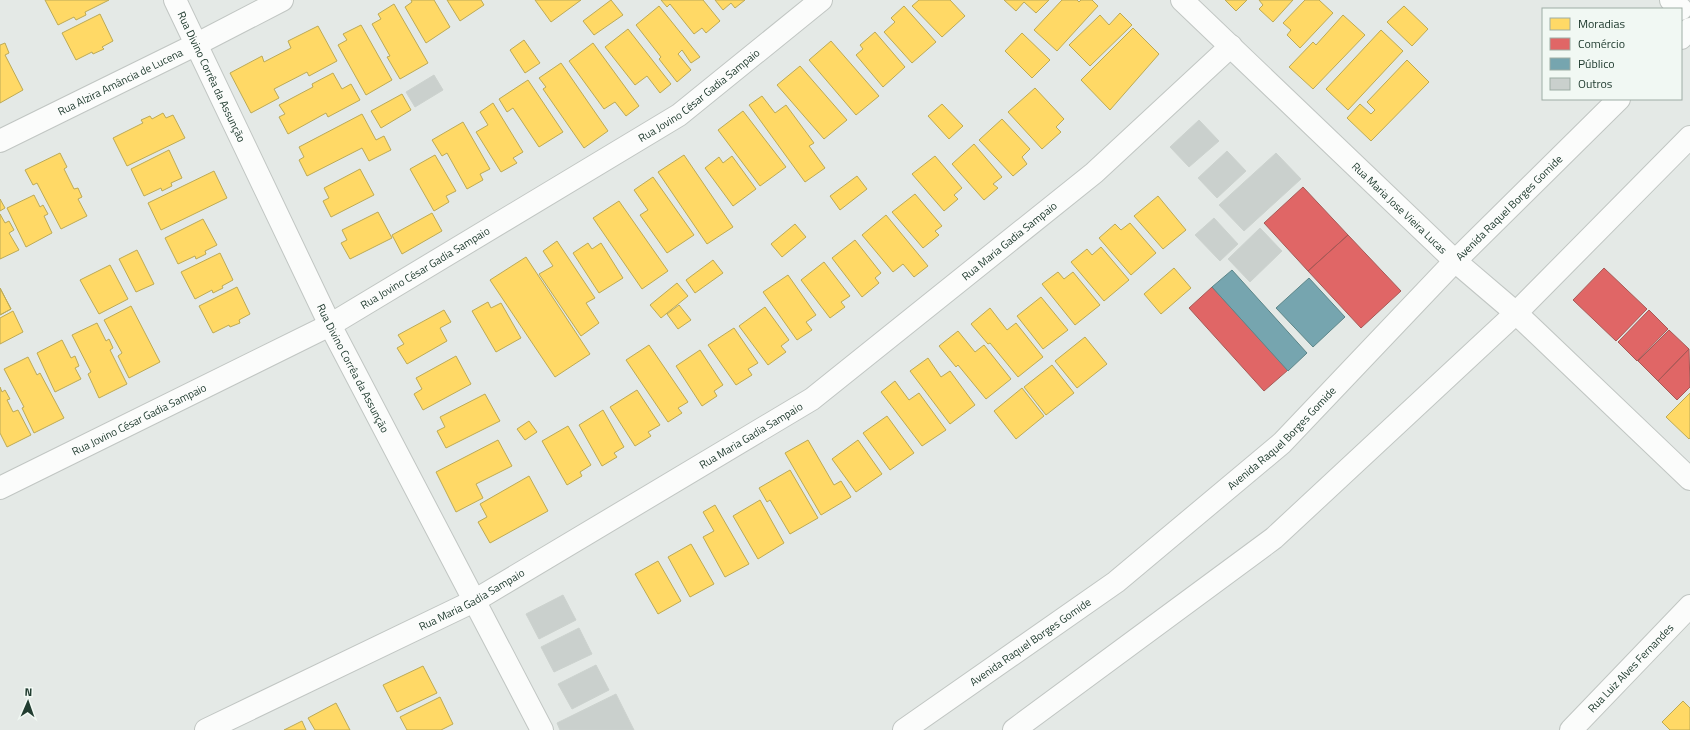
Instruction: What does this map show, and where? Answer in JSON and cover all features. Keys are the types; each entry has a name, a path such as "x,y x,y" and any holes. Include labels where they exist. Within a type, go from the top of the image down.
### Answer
{"street":[{"name":"Rua Divino Corrêa da Assunção","path":"175,0 198,44 330,325 542,730"},
{"name":"Rua Alzira Amância de Lucena","path":"0,141 198,44 282,0"},
{"name":"Rua Jovino César Gadia Sampaio","path":"0,488 330,325 678,115 822,0"},
{"name":"Rua Maria Jose Vieira Lucas","path":"1182,0 1232,46 1455,261 1516,312 1690,479"},
{"path":"1671,0 1680,8"},
{"path":"1682,10 1690,18"},
{"path":"1682,37 1690,29"},
{"name":"Rua Maria Gadia Sampaio","path":"206,730 474,601 812,399 1094,173 1232,46"},
{"name":"Avenida Raquel Borges Gomide","path":"904,730 1116,582 1282,443 1455,261 1618,100"},
{"path":"1014,730 1274,538 1516,312 1690,137"},
{"name":"Rua Luiz Alves Fernandes","path":"1572,730 1690,606"}],"building: Moradias":[{"path":"45,0 109,0 85,12 86,15 76,20 74,17 58,25"},
{"path":"411,0 434,0 450,27 426,43 405,7 412,2"},
{"path":"447,0 481,0 484,5 460,21"},
{"path":"535,0 581,0 551,22"},
{"path":"611,0 623,15 594,35 583,21"},
{"path":"661,0 703,0 720,21 706,33 702,28 694,34 670,4 667,7"},
{"path":"715,0 745,0 735,8 731,3 723,10"},
{"path":"919,0 950,0 965,16 942,37 912,6"},
{"path":"1004,0 1049,0 1036,13 1024,2 1016,11"},
{"path":"1062,0 1077,0 1079,2 1081,0 1092,0 1098,6 1057,51 1034,30"},
{"path":"1225,0 1247,0 1236,11"},
{"path":"1259,0 1293,0 1273,22 1259,9 1263,5"},
{"path":"1305,0 1319,0 1333,13 1300,48 1287,35 1291,30 1283,23"},
{"path":"394,4 428,63 400,79 387,57 390,56 372,24 381,19 378,14"},
{"path":"659,6 700,57 691,63 682,50 678,54 691,70 677,82 659,59 661,57 636,25"},
{"path":"904,6 936,42 912,63 884,32 895,22 891,18"},
{"path":"1404,6 1428,29 1412,46 1387,22"},
{"path":"1120,13 1132,25 1090,66 1069,45 1100,15 1109,25"},
{"path":"100,14 113,41 102,47 104,49 93,54 92,52 76,60 62,33"},
{"path":"1343,15 1365,35 1313,89 1289,67 1313,42 1316,45"},
{"path":"361,25 392,80 366,95 338,45 347,40 343,34"},
{"path":"318,26 337,61 309,76 307,72 274,89 279,98 251,113 230,73 262,56 264,62 291,48 288,41"},
{"path":"1133,28 1159,54 1110,110 1081,80"},
{"path":"628,29 671,84 660,93 647,76 635,85 605,47"},
{"path":"1381,30 1403,51 1348,110 1326,89"},
{"path":"875,32 905,67 883,87 856,55 863,49 860,45"},
{"path":"1022,33 1050,60 1032,78 1005,51"},
{"path":"524,40 540,63 525,73 510,50"},
{"path":"831,41 879,96 856,115 809,60"},
{"path":"5,43 9,53 5,55 23,90 0,103 0,45"},
{"path":"593,43 639,106 626,116 615,102 604,109 569,61"},
{"path":"1407,60 1429,82 1371,141 1347,118 1360,104 1371,114 1375,110 1367,102"},
{"path":"561,63 608,131 584,148 543,89 546,87 539,78"},
{"path":"800,66 847,120 824,139 777,85"},
{"path":"333,73 342,89 351,84 360,100 328,117 326,113 288,134 279,117 285,114 279,105 313,87 312,84"},
{"path":"528,80 563,132 539,147 513,108 507,112 499,99"},
{"path":"1035,88 1064,119 1056,127 1061,132 1042,149 1008,112"},
{"path":"402,94 411,110 381,128 371,111"},
{"path":"762,96 775,113 786,105 814,143 809,146 825,168 805,182 749,105"},
{"path":"493,103 523,152 513,158 517,163 501,172 476,132 488,125 480,112"},
{"path":"942,104 963,126 949,139 928,116"},
{"path":"743,111 786,167 760,186 718,130"},
{"path":"163,113 166,118 173,115 185,138 127,166 113,138 143,123 141,120 150,116 152,119"},
{"path":"362,114 376,140 384,136 391,150 369,161 362,148 307,176 299,160 304,157 299,147"},
{"path":"1002,119 1030,149 1022,157 1027,164 1013,176 979,140"},
{"path":"463,122 490,169 480,174 483,180 467,189 447,153 442,156 432,140"},
{"path":"974,144 1002,177 993,184 998,188 984,200 952,164"},
{"path":"169,150 182,178 171,183 172,186 162,191 161,188 144,196 131,169"},
{"path":"60,153 67,167 64,169 74,189 78,188 82,197 78,199 87,216 61,229 37,183 33,185 25,170"},
{"path":"435,155 456,191 446,196 449,202 434,211 410,169"},
{"path":"684,155 733,227 707,244 658,172"},
{"path":"732,156 756,189 733,206 705,168 719,157 723,163"},
{"path":"935,156 962,188 954,195 958,199 944,211 912,174"},
{"path":"360,169 374,195 331,217 323,201 329,198 324,188"},
{"path":"214,171 227,198 161,230 148,203"},
{"path":"857,176 867,189 840,210 830,196"},
{"path":"653,177 694,235 667,253 640,215 648,210 634,190"},
{"path":"915,194 942,226 935,231 939,235 923,248 892,212"},
{"path":"34,195 40,207 43,205 48,214 44,216 52,233 26,247 7,208"},
{"path":"1158,196 1186,230 1163,249 1134,216"},
{"path":"0,199 5,208 0,211"},
{"path":"619,201 668,271 642,289 593,218"},
{"path":"378,212 392,238 350,259 341,243 347,240 342,230"},
{"path":"432,213 442,231 402,254 392,235"},
{"path":"0,214 5,223 9,221 14,230 9,233 19,250 0,259"},
{"path":"886,215 928,266 914,277 903,264 893,272 862,235"},
{"path":"203,219 217,245 205,251 206,254 196,259 195,256 178,264 165,238"},
{"path":"1130,223 1156,253 1131,275 1099,238 1115,224 1121,230"},
{"path":"795,224 806,237 782,257 771,244"},
{"path":"855,240 881,273 875,278 879,283 862,297 832,258"},
{"path":"557,241 595,298 586,303 599,323 581,336 539,274 553,266 543,251"},
{"path":"588,243 592,249 601,243 623,278 599,293 573,253"},
{"path":"1101,247 1129,280 1104,301 1071,262 1087,249 1092,255"},
{"path":"137,250 154,284 136,292 119,259"},
{"path":"220,253 233,280 222,286 223,288 213,293 212,290 195,299 181,272"},
{"path":"526,257 590,354 555,377 490,280"},
{"path":"713,260 723,273 695,293 686,280"},
{"path":"824,262 850,296 841,302 845,307 830,318 801,280"},
{"path":"110,265 128,299 99,314 80,280"},
{"path":"1174,268 1191,288 1161,314 1144,294"},
{"path":"1058,272 1064,279 1073,272 1100,305 1075,325 1042,284"},
{"path":"788,275 816,315 806,322 812,330 797,340 763,292"},
{"path":"677,283 688,296 661,318 650,305"},
{"path":"237,287 250,314 239,320 240,323 230,327 229,325 213,333 199,306"},
{"path":"0,288 11,309 0,315"},
{"path":"0,288 11,309 0,315"},
{"path":"1041,297 1068,330 1043,349 1017,316"},
{"path":"488,302 491,308 501,303 521,338 496,352 472,311"},
{"path":"679,305 691,320 678,329 667,314"},
{"path":"131,306 160,362 129,378 118,356 122,353 104,320"},
{"path":"765,307 789,340 781,346 786,352 768,365 739,326"},
{"path":"990,308 1007,330 1016,323 1043,357 1018,377 990,343 988,344 971,324"},
{"path":"444,310 451,322 440,328 447,341 407,364 397,348 404,344 398,335"},
{"path":"13,311 23,332 0,344 0,318"},
{"path":"97,323 106,341 109,339 113,348 110,350 127,384 99,398 88,374 91,372 72,335"},
{"path":"734,328 758,363 748,369 752,375 736,385 708,345"},
{"path":"958,331 975,352 984,345 1011,379 986,399 958,365 956,367 939,346"},
{"path":"1085,337 1107,364 1077,388 1055,361"},
{"path":"62,340 71,358 75,356 79,366 75,368 81,379 55,392 37,353"},
{"path":"649,345 688,402 678,408 682,413 668,422 626,360"},
{"path":"700,350 723,385 714,391 717,396 702,406 676,366"},
{"path":"456,356 471,384 423,410 414,394 422,389 416,378"},
{"path":"28,357 37,375 40,373 64,418 34,433 22,408 24,407 4,369"},
{"path":"928,358 941,377 950,371 975,405 950,424 910,371"},
{"path":"1052,365 1074,393 1046,415 1024,387"},
{"path":"895,381 909,400 919,393 946,430 922,446 881,392"},
{"path":"0,387 2,392 5,390 10,399 7,400 13,412 18,410 31,435 7,447 0,433"},
{"path":"1022,388 1044,416 1016,439 994,411"},
{"path":"637,390 660,425 648,432 651,436 635,446 610,407"},
{"path":"1690,393 1690,438 1689,439 1666,417"},
{"path":"485,394 500,421 446,448 437,431 445,427 440,417"},
{"path":"603,410 624,447 614,453 617,457 602,466 579,425"},
{"path":"887,416 914,453 890,470 863,433"},
{"path":"529,421 537,432 525,440 517,429"},
{"path":"568,426 591,465 580,472 582,476 567,485 542,441"},
{"path":"498,440 512,466 476,484 483,498 456,512 436,472"},
{"path":"808,440 834,485 841,481 851,497 821,515 785,453"},
{"path":"858,440 882,474 856,492 832,459"},
{"path":"790,470 818,518 790,534 770,500 767,502 759,488"},
{"path":"529,476 548,511 490,543 478,522 487,517 480,504"},
{"path":"760,500 784,543 758,559 733,516"},
{"path":"715,505 749,564 725,577 703,537 714,531 703,512"},
{"path":"691,544 714,584 690,597 668,557"},
{"path":"658,561 681,601 658,614 635,574"},
{"path":"423,666 437,693 397,712 383,685"},
{"path":"440,697 453,724 441,730 407,730 400,717"},
{"path":"1683,701 1690,708 1690,730 1670,730 1662,722"},
{"path":"336,703 350,730 315,730 308,718"},
{"path":"302,721 306,730 284,730"}],"building: Comércio":[{"path":"1303,187 1348,235 1308,271 1264,223"},
{"path":"1348,235 1401,291 1361,328 1308,271"},
{"path":"1604,268 1647,309 1616,341 1573,300"},
{"path":"1212,287 1288,370 1264,391 1189,308"},
{"path":"1649,310 1668,329 1637,361 1618,342"},
{"path":"1669,330 1689,349 1658,381 1638,361"},
{"path":"1689,349 1690,387 1677,400 1658,381"}],"building: Público":[{"path":"1232,270 1307,353 1288,371 1212,287"},
{"path":"1309,278 1345,317 1313,347 1276,308"}],"building: Outros":[{"path":"434,75 443,90 415,107 406,92"},
{"path":"1199,120 1219,141 1189,167 1170,147"},
{"path":"1227,151 1246,171 1217,198 1198,178"},
{"path":"1276,153 1301,179 1244,231 1219,205"},
{"path":"1214,218 1238,244 1220,261 1195,235"},
{"path":"1260,228 1282,251 1250,282 1228,259"},
{"path":"563,595 576,620 539,639 526,614"},
{"path":"579,628 592,654 554,672 541,647"},
{"path":"596,665 609,690 572,709 558,684"},
{"path":"616,694 634,730 560,730 557,723"}]}
